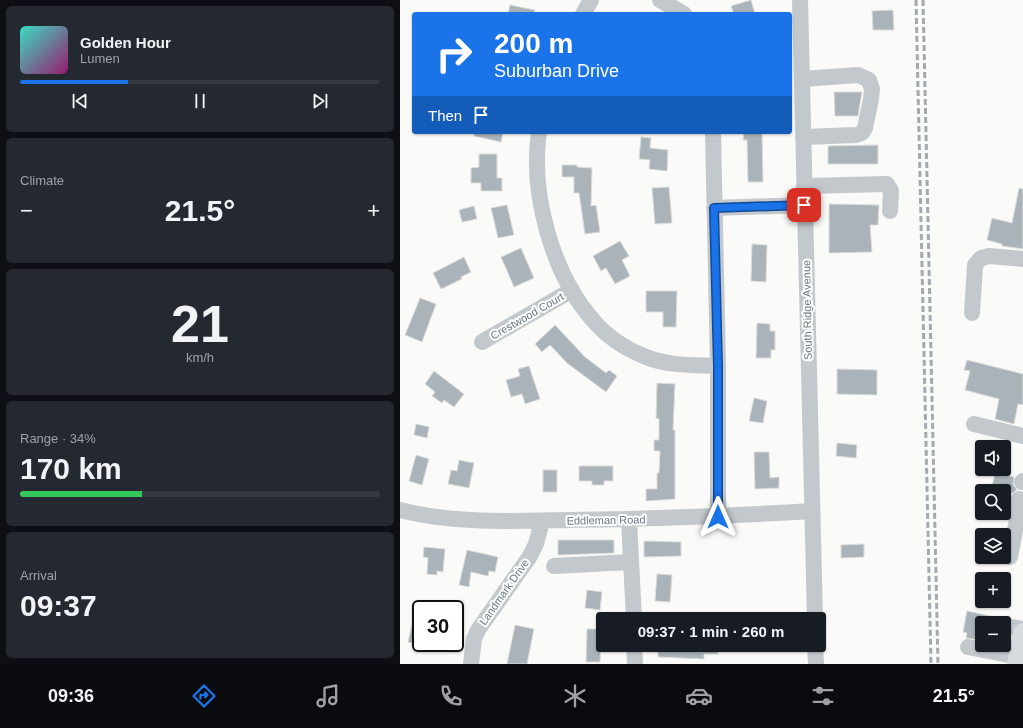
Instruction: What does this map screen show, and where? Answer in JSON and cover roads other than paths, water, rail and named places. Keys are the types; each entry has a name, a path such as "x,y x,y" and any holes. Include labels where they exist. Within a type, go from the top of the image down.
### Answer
{"main road":[{"path":"1018,660 1023,633"}],"street":[{"path":"584,12 591,0"},
{"path":"660,0 681,12"},
{"name":"South Ridge Avenue","path":"800,0 815,612"},
{"path":"802,79 858,75 869,80 872,89 865,128 862,133 856,135 803,137"},
{"path":"539,134 537,170 543,216 552,249 572,290 592,319 612,338 635,352 661,361 718,366"},
{"path":"713,134 718,366 718,517"},
{"path":"804,186 887,184 891,191 890,211"},
{"path":"714,208 804,205"},
{"path":"972,313 975,265 981,258 989,256 1023,259"},
{"name":"Crestwood Court","path":"482,342 572,290"},
{"path":"974,424 1023,436"},
{"path":"1011,555 1018,541 1020,505"},
{"name":"Eddleman Road","path":"400,510 436,517 542,521 718,517 812,511"},
{"path":"629,520 634,612"},
{"name":"Landmark Drive","path":"471,664 474,639 478,630 530,556 536,544 542,521"},
{"path":"554,566 631,562"},
{"path":"1011,627 1023,629"},
{"path":"968,647 975,647"},
{"path":"634,652 635,664"},
{"path":"815,652 816,664"},
{"path":"1004,652 1018,660"}],"railway":[{"path":"916,0 931,664"},
{"path":"923,0 938,664"}]}
